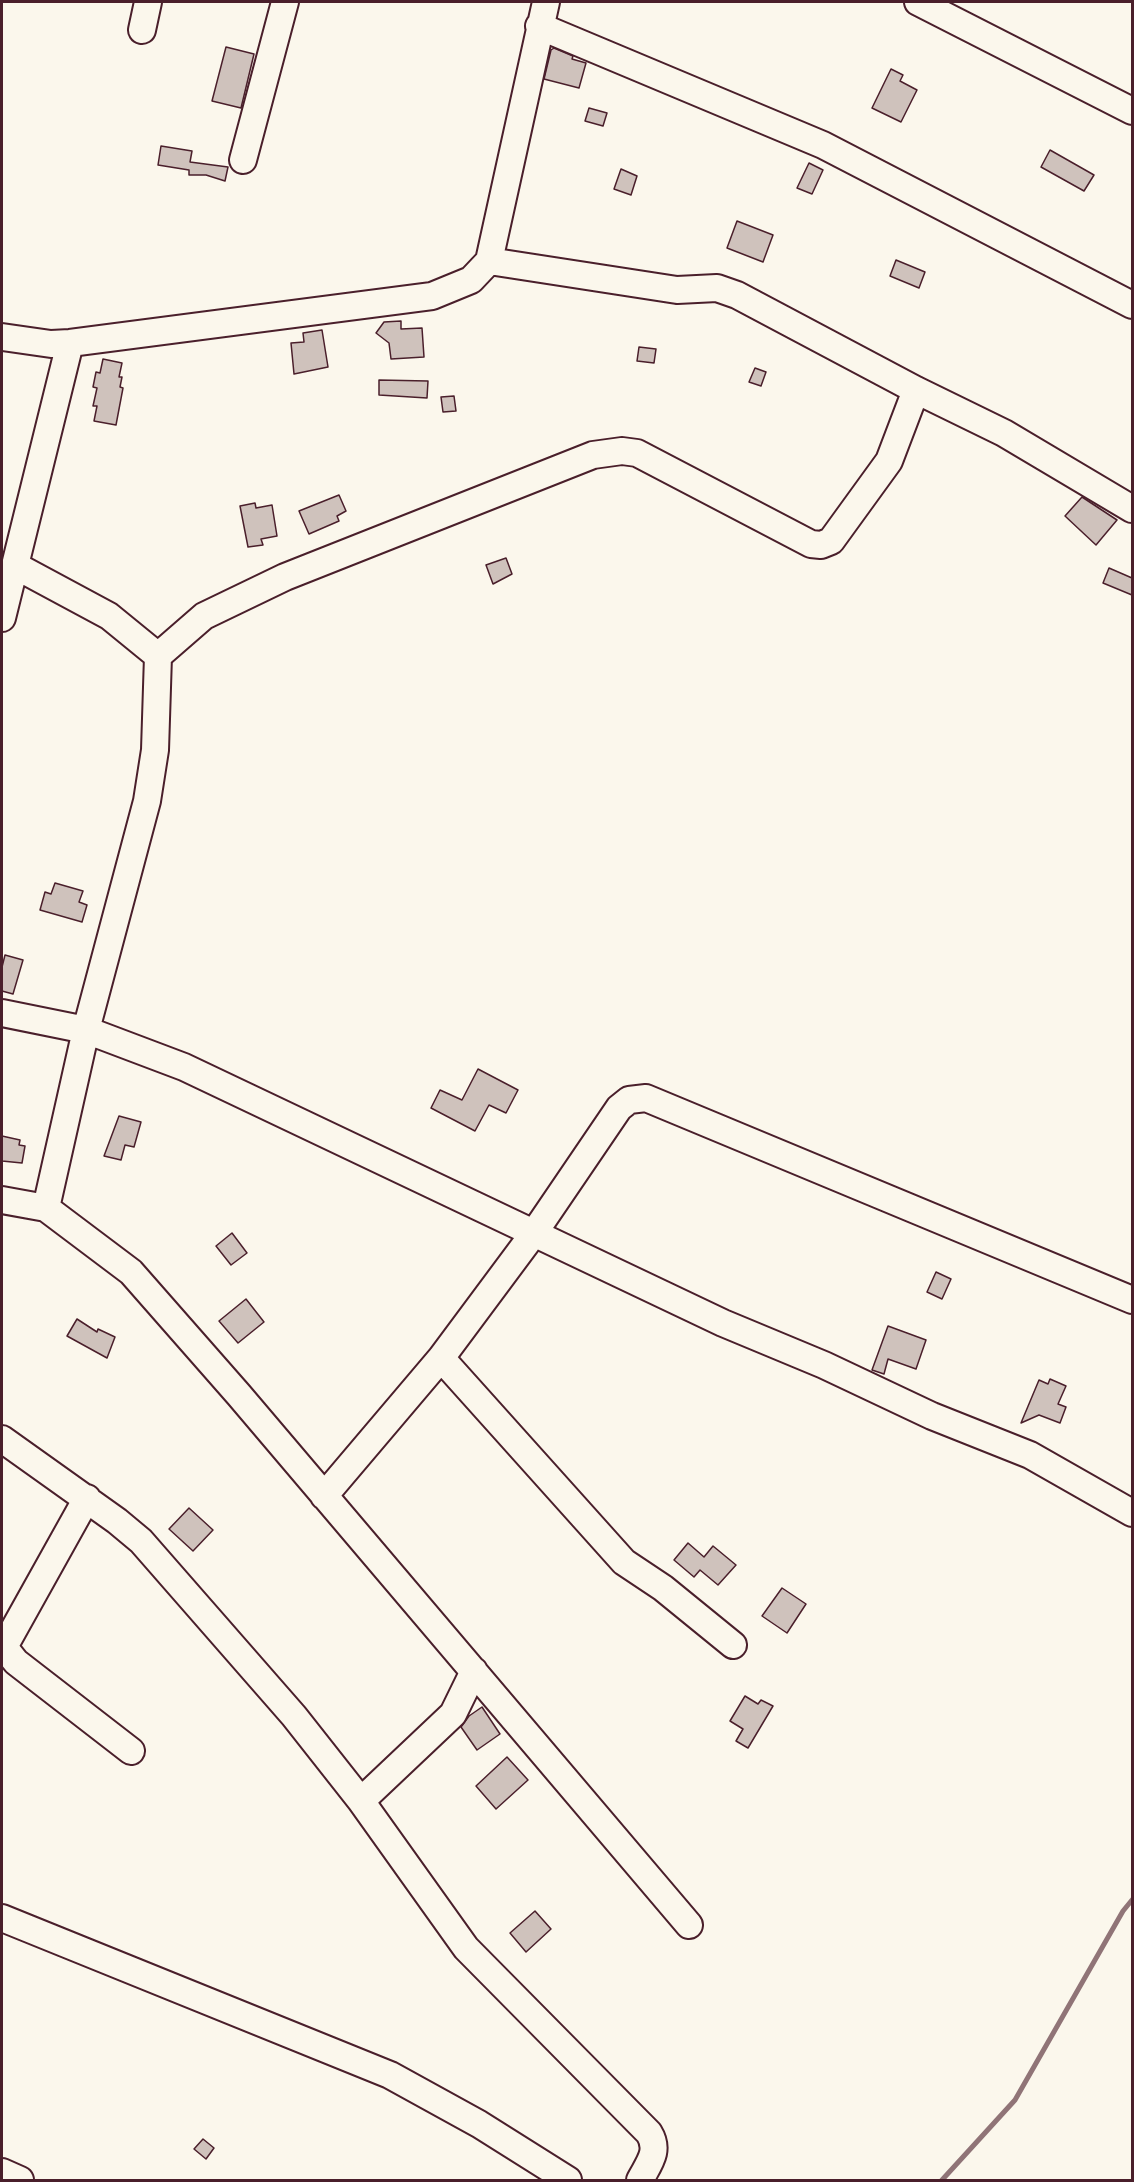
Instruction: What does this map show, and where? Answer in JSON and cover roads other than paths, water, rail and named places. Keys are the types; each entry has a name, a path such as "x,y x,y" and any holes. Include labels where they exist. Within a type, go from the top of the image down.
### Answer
{"street":[{"path":"142,30 148,2"},
{"path":"243,160 285,2"},
{"path":"918,2 1132,111"},
{"path":"2,337 51,344 70,343 432,296 471,280 489,261 542,14 823,145 1132,305"},
{"path":"489,261 677,290 717,288 737,295 916,390 1004,433 1132,509"},
{"path":"2,618 70,343"},
{"path":"46,1208 86,1030 153,772 158,656 204,616 285,577 593,455 608,452 637,453 804,541 821,545 831,541 889,461 916,390"},
{"path":"16,566 109,616 158,656"},
{"path":"2,1013 86,1030 184,1067 723,1323 824,1365 932,1416 1030,1455 1132,1513"},
{"path":"324,1496 441,1358 534,1233 619,1108 629,1100 646,1098 1132,1300"},
{"path":"2,1200 46,1208 131,1272 474,1671 688,1925"},
{"path":"441,1358 624,1562 663,1588 733,1645"},
{"path":"2,1439 87,1498 141,1541 294,1716 361,1801 466,1948 649,2133 654,2142 655,2153 640,2181"},
{"path":"87,1498 3,1649 16,1662 131,1751"},
{"path":"361,1801 453,1714 474,1671"},
{"path":"2,1917 390,2075 479,2124 568,2181"},
{"path":"2,2172 20,2181"}],"waterway":[{"path":"942,2180 1015,2100 1123,1911 1132,1900"}]}
